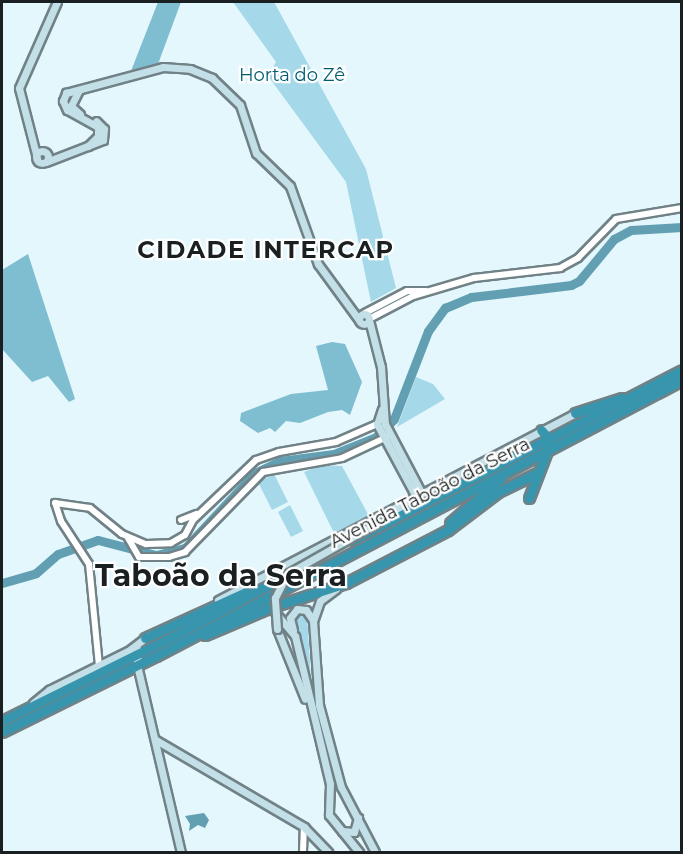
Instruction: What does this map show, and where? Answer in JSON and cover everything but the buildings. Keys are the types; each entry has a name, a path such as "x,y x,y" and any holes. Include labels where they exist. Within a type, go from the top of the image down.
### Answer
{"highway":[{"name":"Avenida Taboão da Serra","path":"2,721 138,654 681,370"},
{"name":"Avenida Taboão da Serra","path":"2,732 138,665 681,380"},
{"path":"575,413 633,396"},
{"path":"517,483 529,498 537,473 548,451 550,440 541,430"},
{"path":"432,539 506,472"},
{"path":"184,641 259,612 346,583 432,539 498,492 537,473"},
{"path":"142,641 232,597 263,588"}],"main road":[{"path":"57,2 20,83 29,131 39,162 63,157 103,140 102,125 71,106 79,90"},
{"path":"88,146 98,136 98,127 68,110 63,101 66,93 140,72 178,67 212,78 235,97 248,121 256,153 290,186 314,255 344,298 365,318 381,367 382,424 408,474 415,495"},
{"path":"29,131 45,152 46,162"},
{"path":"36,158 45,152 63,157"},
{"path":"29,708 50,690 99,666 415,495 575,413"},
{"path":"311,712 277,629 275,598 286,574 379,522 415,495"},
{"path":"312,621 320,601 346,583"},
{"path":"360,852 339,830 329,815 330,784 290,618 292,612 306,610 312,621 319,705 341,787 358,815 375,852"},
{"path":"259,612 276,612 295,636"},
{"path":"142,641 138,654 138,665 181,852"},
{"path":"154,738 183,759 304,827 328,852"},
{"path":"162,762 174,753"},
{"path":"162,762 171,758 183,759"},
{"path":"339,830 354,832 358,815"}],"street":[{"path":"365,318 409,294 430,292 484,276 560,268 578,258 616,219 681,208"},
{"path":"128,540 146,544 176,542 185,535 194,520 206,511 256,460 279,452 336,442 382,424"},
{"path":"99,666 89,564 83,550 61,521 55,503 90,507 128,540 137,556 168,557 185,552 263,472 342,458 388,436"},
{"path":"181,520 206,511"},
{"path":"303,852 304,827"}],"green space":[{"name":"Horta do Zê","path":"233,2 274,2 366,169 396,288 371,302 346,182 268,76 276,62"},
{"path":"416,377 433,384 445,399 397,427"},
{"path":"322,465 342,466 369,516 334,533 304,472"},
{"path":"274,474 288,502 272,510 258,482"},
{"path":"290,505 303,531 291,537 278,512"},
{"path":"307,613 311,682 309,683 294,621 297,614"}],"shaded area":[{"path":"158,2 181,2 158,64 131,71"},
{"path":"28,254 75,399 69,402 48,376 32,382 2,349 2,270"},
{"path":"332,342 345,344 362,382 350,415 342,410 328,412 300,423 286,421 275,432 270,428 258,433 240,421 241,413 291,394 328,390 316,346"},
{"path":"204,813 209,820 205,828 198,825 189,831 190,824 185,816"}],"waterway":[{"path":"2,583 36,573 58,554 98,540 156,555 185,548 255,473 280,461 334,454 376,437 394,419 428,331 445,308 471,297 571,285 579,281 614,239 631,230 682,227"}],"district":[{"name":"CIDADE INTERCAP","path":"266,250"},
{"name":"Taboão da Serra","path":"221,576"}]}
